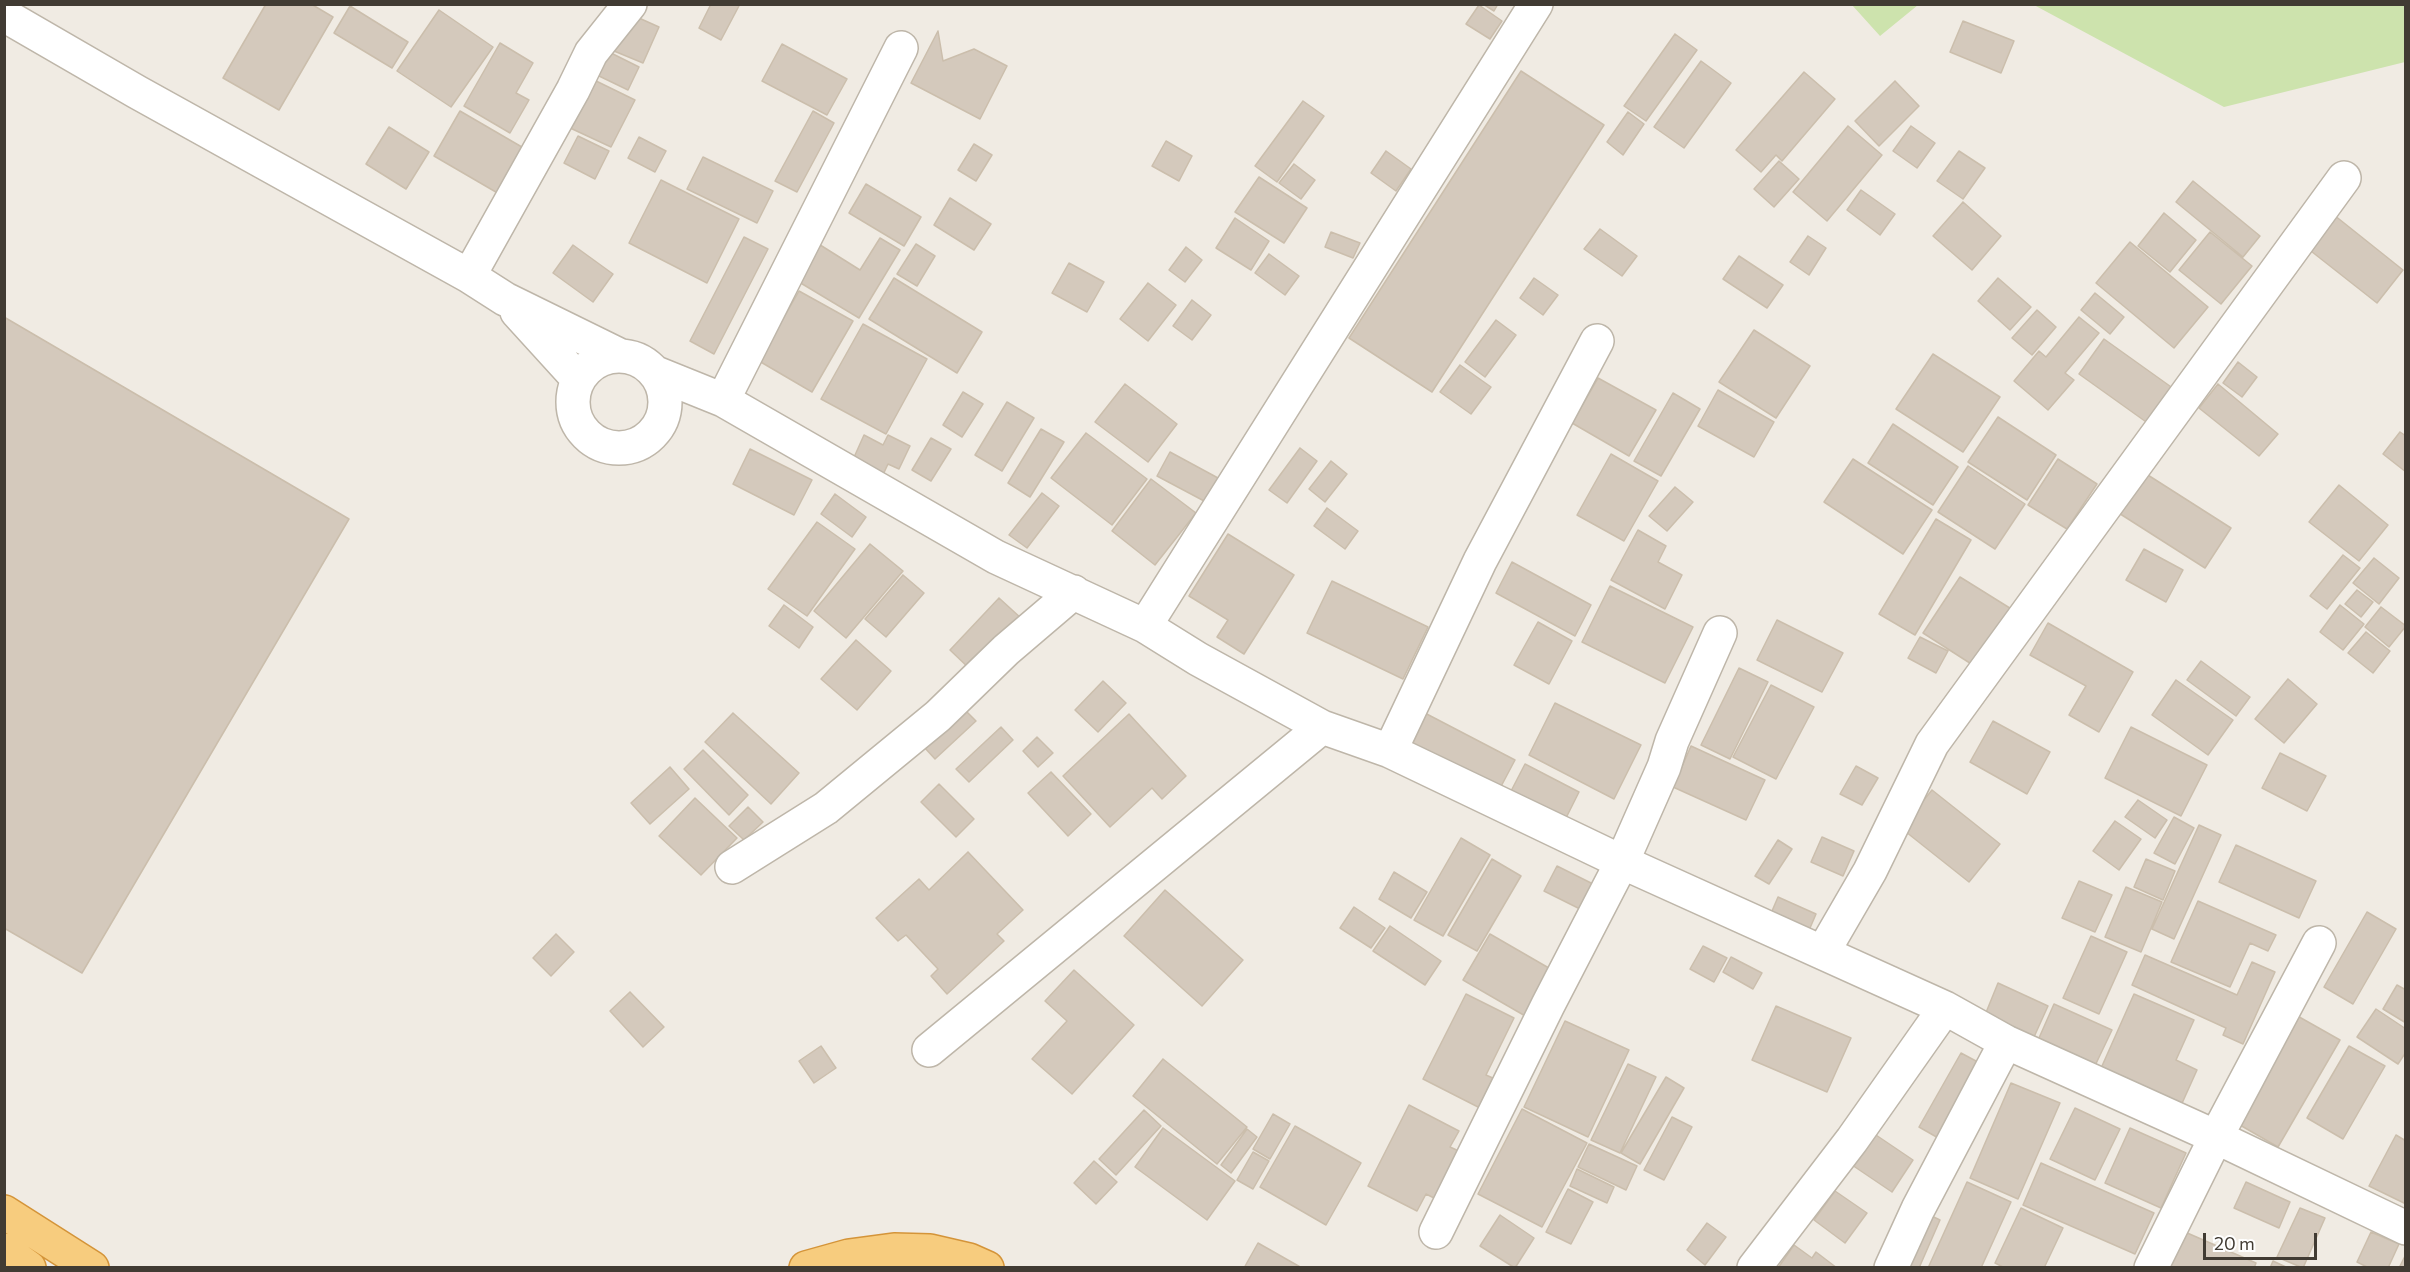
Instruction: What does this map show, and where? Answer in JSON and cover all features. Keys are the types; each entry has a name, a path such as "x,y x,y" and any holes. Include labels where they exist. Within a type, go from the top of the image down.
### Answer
{"highway":[{"path":"4,1212 92,1268"},
{"path":"4,1250 29,1268"},
{"path":"806,1268 849,1256 894,1250 930,1251 969,1260 987,1268"}],"street":[{"path":"469,276 573,90 591,53 630,4"},
{"path":"1145,626 1536,4"},
{"path":"4,15 506,299 619,355"},
{"path":"723,400 901,48"},
{"path":"1823,952 1870,871 1932,744 2344,178"},
{"path":"506,299 578,380"},
{"path":"1390,751 1479,561 1597,341"},
{"path":"656,373 664,391 664,411 657,429 641,442 622,448 603,446 586,435 575,419 572,399 578,380 588,367 602,358 619,355 633,357 656,373 723,400 996,557 1145,626 1198,659 1322,727 1390,751 1622,862 1945,1008 2006,1042 2216,1137 2406,1228"},
{"path":"732,867 826,808 939,716 1006,650 1074,592"},
{"path":"1436,1232 1548,1005 1622,862 1720,633"},
{"path":"929,1050 1322,727"},
{"path":"2151,1268 2216,1137 2319,943"},
{"path":"1754,1268 1852,1140 1945,1008"},
{"path":"1891,1268 1918,1209 2006,1042"}],"green space":[{"path":"1852,5 1918,5 1880,36"},
{"path":"2034,5 2405,5 2405,62 2224,107"}],"building":[{"path":"266,4 311,4 333,17 279,110 223,78"},
{"path":"711,4 740,4 721,40 699,28"},
{"path":"1483,4 1498,4 1494,11"},
{"path":"1479,5 1502,21 1490,39 1466,24"},
{"path":"350,6 408,42 392,68 334,33"},
{"path":"439,10 493,47 451,107 397,71"},
{"path":"630,14 659,27 643,63 614,51"},
{"path":"1963,21 2014,41 2001,73 1950,52"},
{"path":"938,31 943,61 974,49 1007,66 980,119 911,83"},
{"path":"1675,34 1697,50 1646,121 1624,106"},
{"path":"500,43 533,63 516,93 529,100 510,133 464,106"},
{"path":"782,44 847,79 827,115 762,81"},
{"path":"609,52 639,67 628,90 597,75"},
{"path":"1701,61 1731,83 1684,148 1654,127"},
{"path":"1521,71 1604,125 1432,392 1349,338"},
{"path":"1804,72 1835,99 1782,161 1776,155 1761,172 1736,150"},
{"path":"592,79 635,100 611,147 568,127"},
{"path":"1895,81 1919,106 1879,146 1855,121"},
{"path":"1303,101 1324,116 1277,182 1255,166"},
{"path":"460,111 527,150 501,195 434,156"},
{"path":"813,111 834,123 797,192 775,181"},
{"path":"1628,112 1644,124 1623,155 1607,142"},
{"path":"1848,126 1882,155 1827,221 1793,192"},
{"path":"1911,126 1935,143 1917,168 1893,151"},
{"path":"389,127 429,152 406,189 366,164"},
{"path":"578,136 609,151 595,179 564,163"},
{"path":"639,137 666,151 655,172 628,158"},
{"path":"1166,141 1192,156 1179,181 1152,166"},
{"path":"974,144 992,155 976,181 958,170"},
{"path":"1386,151 1411,169 1396,191 1371,173"},
{"path":"1959,151 1985,168 1963,199 1937,181"},
{"path":"703,157 773,191 757,223 687,189"},
{"path":"1779,161 1799,179 1774,207 1754,189"},
{"path":"1294,164 1315,180 1301,199 1279,183"},
{"path":"1259,177 1307,208 1284,243 1235,212"},
{"path":"661,180 739,219 707,283 629,243"},
{"path":"2193,181 2260,236 2243,257 2176,202"},
{"path":"866,184 921,217 904,246 849,213"},
{"path":"1861,190 1895,214 1880,235 1847,210"},
{"path":"950,198 991,224 974,250 934,225"},
{"path":"1963,202 2001,236 1972,270 1933,236"},
{"path":"2329,211 2403,270 2377,303 2302,244"},
{"path":"2164,213 2196,240 2170,272 2138,246"},
{"path":"1235,218 1269,241 1251,270 1216,248"},
{"path":"1600,229 1637,256 1622,276 1584,249"},
{"path":"1331,232 1360,243 1353,258 1325,247"},
{"path":"2210,232 2252,266 2221,304 2179,270"},
{"path":"1808,236 1826,248 1809,275 1790,262"},
{"path":"744,237 768,249 714,354 690,341"},
{"path":"880,238 900,250 859,318 794,279 817,243 860,270"},
{"path":"2130,242 2208,307 2174,348 2096,283"},
{"path":"916,244 935,256 917,286 897,274"},
{"path":"573,245 613,274 593,302 553,273"},
{"path":"1186,247 1202,260 1185,282 1169,270"},
{"path":"1269,254 1299,276 1285,295 1255,273"},
{"path":"1739,256 1783,285 1767,308 1723,279"},
{"path":"1069,263 1104,282 1087,312 1052,293"},
{"path":"894,278 982,332 957,373 869,319"},
{"path":"1534,278 1558,295 1543,315 1520,298"},
{"path":"1998,278 2031,307 2010,330 1978,301"},
{"path":"1148,283 1176,305 1148,341 1120,319"},
{"path":"799,291 853,321 812,392 759,361"},
{"path":"2095,293 2124,317 2110,334 2081,310"},
{"path":"1192,300 1211,315 1192,340 1173,326"},
{"path":"2037,310 2056,327 2032,355 2012,338"},
{"path":"4,317 349,519 82,973 4,928"},
{"path":"2079,317 2099,333 2065,373 2074,380 2048,410 2014,381 2039,351 2046,357"},
{"path":"1496,320 1516,335 1485,377 1465,362"},
{"path":"863,324 927,359 886,434 821,399"},
{"path":"1754,330 1810,366 1776,418 1719,382"},
{"path":"2104,339 2174,389 2149,424 2079,374"},
{"path":"1933,354 2000,397 1963,452 1896,409"},
{"path":"2238,362 2257,377 2242,397 2223,383"},
{"path":"1460,365 1491,387 1471,414 1440,392"},
{"path":"1598,378 1656,410 1629,456 1572,423"},
{"path":"1125,384 1177,424 1148,462 1095,422"},
{"path":"2218,384 2278,434 2259,456 2199,408"},
{"path":"1718,390 1774,422 1754,457 1698,426"},
{"path":"963,392 983,404 962,437 943,425"},
{"path":"1673,393 1700,409 1661,476 1634,461"},
{"path":"1007,402 1034,418 1002,471 975,455"},
{"path":"1998,417 2056,455 2027,500 1968,462"},
{"path":"1893,424 1958,467 1933,505 1868,463"},
{"path":"1041,429 1064,442 1030,497 1008,483"},
{"path":"2400,432 2406,436 2406,472 2383,454"},
{"path":"1086,433 1147,479 1112,525 1051,478"},
{"path":"864,435 883,445 888,435 910,446 899,469 888,464 881,479 851,464"},
{"path":"931,438 951,449 931,481 912,470"},
{"path":"1300,448 1317,461 1287,503 1269,490"},
{"path":"750,449 812,480 794,515 733,484"},
{"path":"1170,452 1218,478 1206,502 1157,476"},
{"path":"1611,454 1658,481 1624,541 1577,515"},
{"path":"1853,459 1932,510 1903,554 1824,502"},
{"path":"2058,459 2097,484 2067,529 2028,505"},
{"path":"1331,461 1347,474 1325,502 1309,489"},
{"path":"1968,466 2025,504 1995,549 1938,512"},
{"path":"2140,470 2231,528 2205,568 2114,510"},
{"path":"1151,479 1196,513 1155,565 1112,531"},
{"path":"2339,485 2388,525 2359,561 2309,522"},
{"path":"1675,487 1693,502 1667,531 1649,516"},
{"path":"1042,493 1059,506 1027,548 1009,535"},
{"path":"835,494 866,517 852,537 821,514"},
{"path":"1327,508 1358,531 1345,549 1314,526"},
{"path":"1936,519 1971,540 1915,635 1879,614"},
{"path":"817,522 855,549 807,616 768,589"},
{"path":"1638,530 1666,546 1658,562 1682,575 1665,609 1611,580"},
{"path":"1228,534 1294,575 1244,654 1217,637 1228,620 1189,596"},
{"path":"870,544 903,571 846,638 814,611"},
{"path":"2144,549 2183,570 2166,602 2126,580"},
{"path":"2343,555 2360,568 2327,609 2310,596"},
{"path":"2374,558 2399,578 2379,604 2353,583"},
{"path":"1512,562 1591,605 1575,636 1496,593"},
{"path":"903,575 924,593 886,637 865,619"},
{"path":"1960,577 2013,610 1976,667 1923,633"},
{"path":"1332,581 1428,627 1403,679 1307,633"},
{"path":"1610,586 1693,627 1665,683 1582,642"},
{"path":"2357,590 2373,602 2361,617 2345,604"},
{"path":"999,598 1022,619 972,671 950,650"},
{"path":"784,605 813,627 799,648 769,626"},
{"path":"2340,605 2364,624 2343,650 2320,632"},
{"path":"2381,607 2406,626 2389,647 2365,627"},
{"path":"1777,620 1843,653 1822,692 1757,660"},
{"path":"1538,622 1572,641 1549,684 1514,665"},
{"path":"2048,623 2133,672 2099,732 2069,715 2086,686 2030,655"},
{"path":"2366,632 2390,651 2373,673 2348,653"},
{"path":"1920,637 1948,651 1936,673 1908,658"},
{"path":"856,640 891,671 857,710 821,679"},
{"path":"2201,661 2250,697 2236,716 2187,680"},
{"path":"1739,668 1768,682 1730,759 1701,745"},
{"path":"2288,679 2317,704 2284,743 2255,719"},
{"path":"2176,680 2233,720 2208,755 2152,715"},
{"path":"1103,681 1126,703 1098,732 1075,710"},
{"path":"1771,685 1814,707 1776,779 1733,757"},
{"path":"1555,703 1641,745 1614,799 1529,755"},
{"path":"964,709 976,721 935,759 924,747"},
{"path":"1421,711 1515,760 1497,794 1404,746"},
{"path":"733,713 799,773 771,804 705,742"},
{"path":"1129,714 1186,776 1162,799 1152,788 1110,827 1063,776"},
{"path":"1993,721 2050,752 2027,794 1970,762"},
{"path":"1001,727 1013,740 969,782 956,769"},
{"path":"2131,727 2207,765 2181,816 2105,778"},
{"path":"1037,737 1053,753 1038,767 1023,751"},
{"path":"1691,746 1765,780 1746,820 1673,787"},
{"path":"703,750 748,795 729,815 684,769"},
{"path":"2280,753 2326,776 2307,811 2262,788"},
{"path":"1525,764 1579,792 1564,822 1510,793"},
{"path":"1856,766 1878,778 1862,805 1840,794"},
{"path":"670,767 689,789 650,824 631,803"},
{"path":"1051,772 1091,814 1068,836 1028,793"},
{"path":"939,784 974,819 956,837 921,802"},
{"path":"1932,790 2000,844 1969,882 1901,828"},
{"path":"695,798 737,838 701,875 659,836"},
{"path":"2138,800 2167,820 2155,838 2125,817"},
{"path":"748,807 763,822 744,840 729,826"},
{"path":"2174,817 2194,828 2175,864 2154,853"},
{"path":"2115,821 2141,839 2119,870 2093,851"},
{"path":"2199,825 2221,835 2174,939 2152,929"},
{"path":"1822,837 1854,851 1843,876 1811,862"},
{"path":"1461,838 1490,855 1443,936 1414,920"},
{"path":"1778,840 1792,849 1769,884 1755,876"},
{"path":"2236,845 2316,881 2299,918 2219,882"},
{"path":"968,852 1023,910 997,934 1004,941 947,994 931,976 938,969 906,935 898,941 876,918 919,879 929,890"},
{"path":"1492,859 1521,876 1477,951 1448,935"},
{"path":"2146,859 2175,871 2163,900 2134,887"},
{"path":"1557,866 1601,888 1588,913 1544,891"},
{"path":"1394,872 1427,892 1411,918 1379,899"},
{"path":"2079,881 2112,895 2095,932 2062,918"},
{"path":"2126,887 2162,902 2141,952 2105,937"},
{"path":"1165,890 1243,960 1202,1006 1124,936"},
{"path":"1778,897 1816,914 1807,935 1769,918"},
{"path":"2198,901 2276,935 2268,951 2250,943 2230,987 2171,962"},
{"path":"1354,907 1385,928 1371,948 1340,928"},
{"path":"2367,912 2396,929 2353,1004 2324,987"},
{"path":"1390,926 1441,961 1425,985 1373,951"},
{"path":"556,934 574,952 551,976 533,958"},
{"path":"1490,934 1554,971 1527,1017 1463,980"},
{"path":"2091,936 2127,952 2099,1014 2063,998"},
{"path":"1703,946 1727,958 1714,982 1690,969"},
{"path":"2145,955 2237,995 2252,962 2275,972 2243,1044 2223,1035 2226,1028 2132,985"},
{"path":"1731,957 1762,973 1753,989 1723,972"},
{"path":"1074,970 1134,1025 1072,1094 1032,1059 1067,1021 1045,1001"},
{"path":"1998,983 2048,1006 2034,1037 1985,1015"},
{"path":"2397,985 2406,990 2406,1023 2383,1009"},
{"path":"630,992 664,1027 643,1047 610,1011"},
{"path":"1466,994 1514,1018 1486,1075 1495,1079 1480,1108 1423,1079"},
{"path":"2134,994 2194,1020 2176,1060 2197,1070 2179,1110 2098,1075"},
{"path":"2054,1004 2112,1030 2092,1072 2035,1047"},
{"path":"1776,1006 1851,1038 1827,1092 1752,1060"},
{"path":"2376,1009 2406,1029 2406,1052 2398,1064 2357,1037"},
{"path":"2294,1014 2340,1040 2278,1147 2233,1121"},
{"path":"1565,1021 1629,1050 1588,1137 1524,1107"},
{"path":"821,1046 836,1068 814,1083 799,1061"},
{"path":"2349,1046 2385,1066 2343,1139 2307,1118"},
{"path":"1961,1053 1989,1068 1947,1143 1919,1127"},
{"path":"1163,1059 1247,1127 1217,1164 1133,1096"},
{"path":"1628,1064 1656,1077 1620,1153 1591,1140"},
{"path":"1666,1077 1684,1088 1640,1164 1621,1153"},
{"path":"2011,1083 2060,1103 2018,1199 1970,1178"},
{"path":"1409,1105 1459,1131 1450,1147 1461,1152 1436,1199 1426,1194 1417,1211 1368,1186"},
{"path":"2075,1108 2120,1129 2095,1180 2050,1159"},
{"path":"1522,1109 1587,1143 1542,1227 1478,1194"},
{"path":"1144,1110 1161,1126 1116,1175 1099,1159"},
{"path":"1273,1114 1290,1124 1270,1159 1253,1149"},
{"path":"1672,1117 1692,1127 1664,1180 1644,1170"},
{"path":"1295,1126 1361,1163 1326,1225 1260,1187"},
{"path":"1163,1128 1235,1181 1207,1220 1135,1167"},
{"path":"2130,1128 2186,1153 2161,1208 2105,1183"},
{"path":"1247,1129 1257,1137 1231,1173 1221,1165"},
{"path":"1873,1133 1913,1160 1892,1192 1852,1165"},
{"path":"2396,1135 2406,1141 2406,1204 2369,1186"},
{"path":"1589,1144 1637,1166 1626,1190 1578,1167"},
{"path":"1253,1152 1269,1161 1253,1189 1237,1180"},
{"path":"1094,1161 1117,1182 1096,1204 1074,1183"},
{"path":"2041,1163 2154,1213 2135,1254 2023,1205"},
{"path":"1577,1169 1614,1187 1607,1203 1570,1186"},
{"path":"1967,1182 2011,1202 1981,1268 1928,1268"},
{"path":"2246,1182 2290,1202 2279,1228 2234,1208"},
{"path":"1568,1189 1593,1202 1571,1244 1546,1232"},
{"path":"1835,1191 1867,1213 1845,1243 1814,1220"},
{"path":"2021,1208 2063,1228 2044,1268 2005,1268 1995,1263"},
{"path":"2300,1208 2325,1218 2303,1268 2277,1257"},
{"path":"1919,1210 1940,1220 1919,1268 1904,1268"},
{"path":"1500,1215 1534,1238 1515,1268 1480,1246"},
{"path":"1707,1223 1726,1237 1705,1265 1687,1250"},
{"path":"2185,1232 2256,1263 2254,1268 2170,1268"},
{"path":"2371,1232 2399,1244 2388,1268 2369,1268 2357,1262"},
{"path":"1258,1243 1302,1268 1244,1268"},
{"path":"1794,1245 1812,1258 1816,1252 1837,1268 1778,1268"},
{"path":"2406,1254 2406,1268 2399,1268"},
{"path":"2273,1261 2288,1268 2270,1268"}]}
